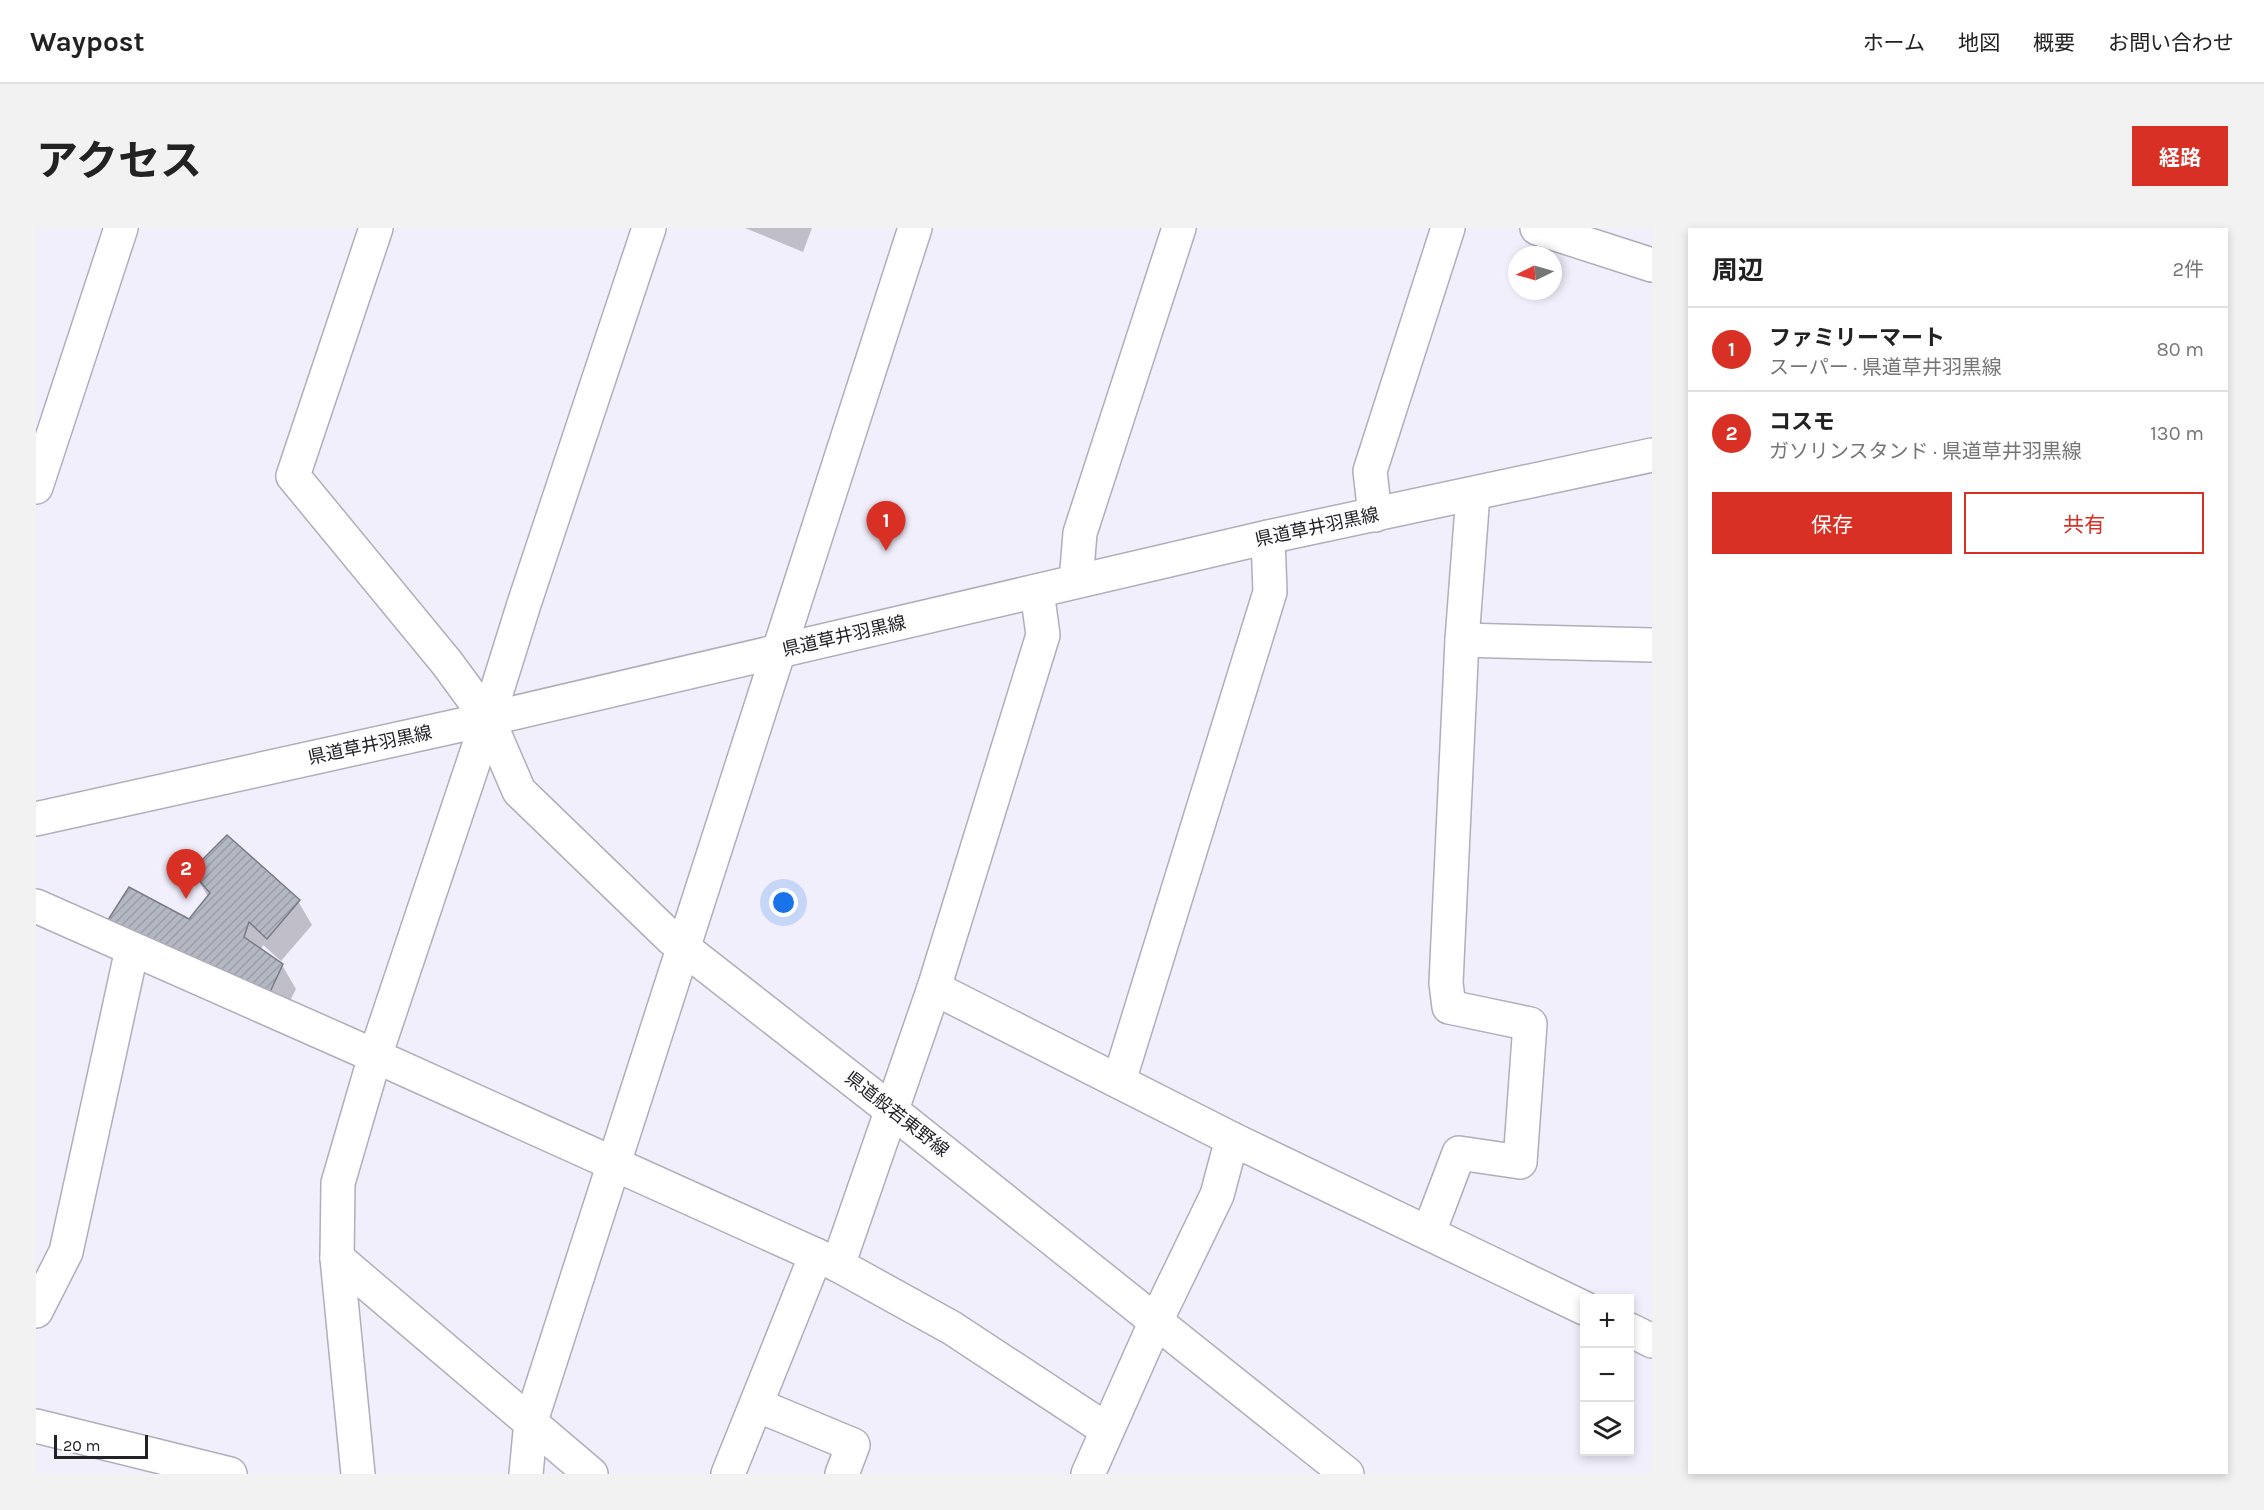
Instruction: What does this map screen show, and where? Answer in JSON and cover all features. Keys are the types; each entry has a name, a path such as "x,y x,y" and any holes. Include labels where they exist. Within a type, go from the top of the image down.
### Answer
{"street":[{"path":"36,487 121,228"},
{"name":"県道般若東野線","path":"376,228 293,476 447,663 488,719 504,762 519,791 682,947 891,1110 1347,1474"},
{"path":"358,1474 337,1258 338,1183 375,1056 649,228"},
{"path":"526,1474 531,1421 915,228"},
{"path":"1076,581 1080,533 1179,228"},
{"path":"1375,515 1370,471 1448,228"},
{"path":"1537,228 1652,265"},
{"name":"県道草井羽黒線","path":"36,819 488,719 1268,537 1652,454"},
{"path":"1429,1232 1459,1153 1520,1162 1530,1024 1449,1007 1446,983 1462,640 1473,494"},
{"path":"1119,1081 1270,592 1268,537"},
{"path":"736,1472 757,1406 827,1260 891,1110 934,988 1043,634 1037,591"},
{"path":"1462,640 1652,645"},
{"path":"36,906 827,1260 952,1328 1107,1430"},
{"path":"36,1311 66,1252 132,949"},
{"path":"934,988 1232,1139 1580,1306"},
{"path":"1088,1474 1156,1321 1217,1195 1232,1139"},
{"path":"337,1258 591,1474"},
{"path":"1634,1332 1652,1341"},
{"path":"757,1406 853,1445 842,1474"},
{"path":"36,1426 230,1474"}],"building":[{"path":"227,835 300,900 267,939 249,922 244,937 283,964 270,992 108,920 129,887 189,919 210,893 191,871"}],"place":[{"name":"ファミリーマート","path":"886,551"},
{"name":"コスモ","path":"186,899"}]}
